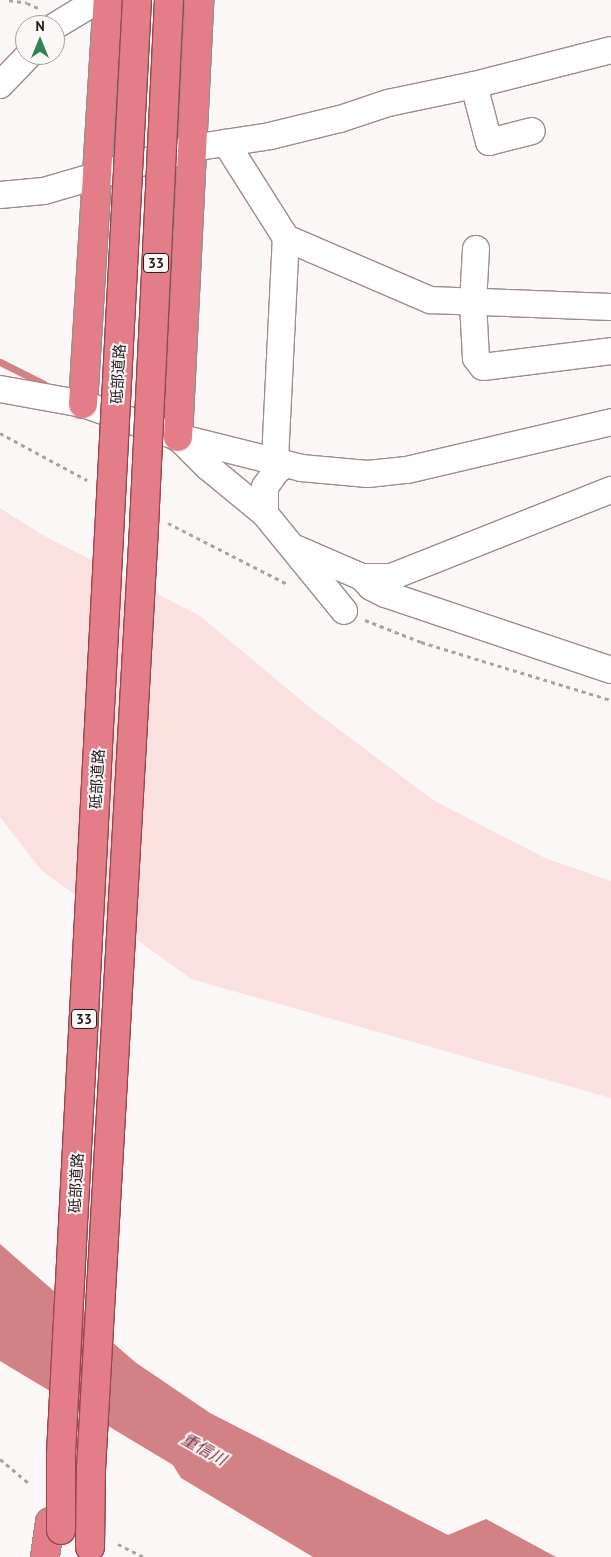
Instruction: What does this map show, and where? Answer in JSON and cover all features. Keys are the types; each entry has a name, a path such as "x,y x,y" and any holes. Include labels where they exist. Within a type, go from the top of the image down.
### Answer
{"highway":[{"path":"83,404 99,175 108,0"},
{"name":"砥部道路","path":"47,1545 62,1454 137,0"},
{"name":"砥部道路","path":"90,1554 91,1469 144,526 169,0"},
{"path":"178,437 199,0"}],"street":[{"path":"65,19 98,0"},
{"path":"0,195 44,190 192,148 270,136 340,119 388,103 474,85 611,50"},
{"path":"0,85 19,65"},
{"path":"474,85 489,142 532,132"},
{"path":"226,143 286,238 280,462 265,487 265,514"},
{"path":"286,238 430,300 611,307"},
{"path":"476,249 473,303 476,358 483,367 611,352"},
{"path":"0,389 83,404 178,437 280,462 317,470 368,474 407,470 611,422"},
{"path":"178,437 208,467 265,514 344,611"},
{"path":"362,577 391,577 611,490"},
{"path":"292,547 318,556 362,577 371,587 385,594 611,670"}],"path":[{"path":"9,0 27,3 45,15"},
{"path":"0,1459 30,1484"},
{"path":"118,1544 144,1557"}],"shaded area":[{"path":"0,508 41,534 200,616 313,710 433,800 545,858 611,881 611,1098 191,979 41,870 0,817"}],"water":[{"name":"重信川","path":"0,1244 135,1362 210,1413 448,1535 486,1519 556,1557 313,1557 181,1478 173,1465 0,1361"}],"waterway":[{"path":"0,362 44,384"}]}
